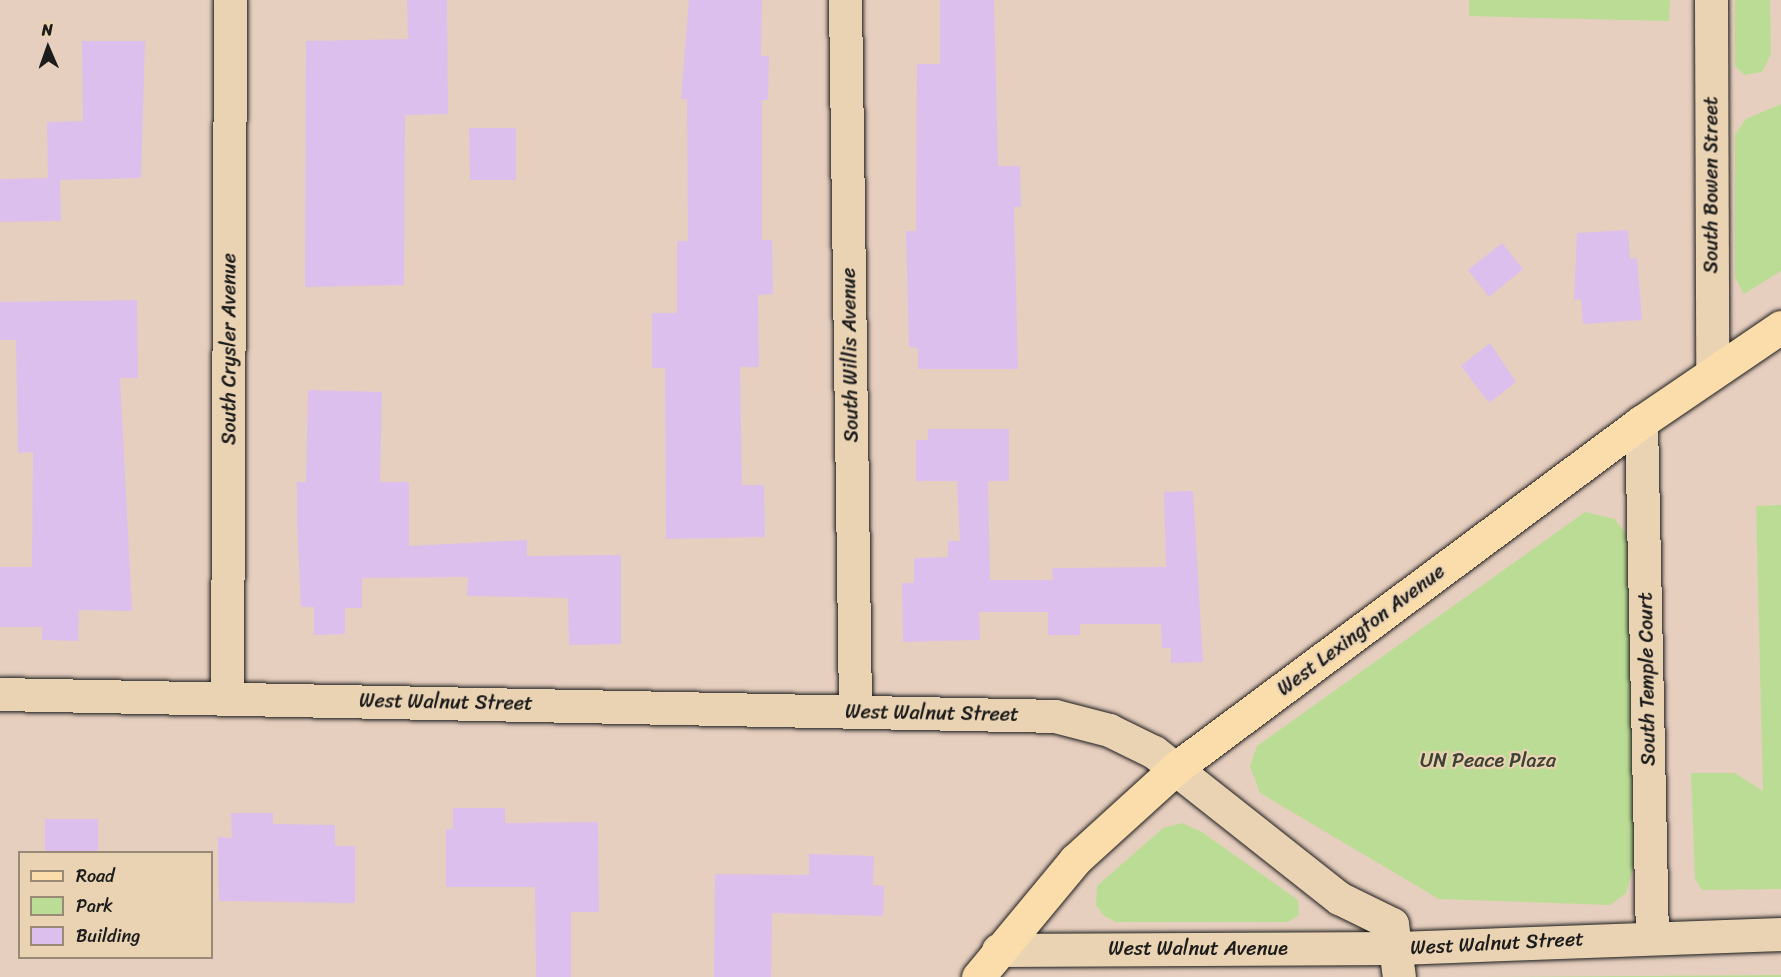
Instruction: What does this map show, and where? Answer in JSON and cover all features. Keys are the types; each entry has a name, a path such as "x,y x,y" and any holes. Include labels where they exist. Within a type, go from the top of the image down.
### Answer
{"main road":[{"name":"West Lexington Avenue","path":"978,977 998,950 1075,860 1176,768 1641,422 1712,371 1781,327"}],"street":[{"name":"South Crysler Avenue","path":"227,698 230,0"},
{"name":"South Willis Avenue","path":"845,0 855,711"},
{"name":"South Bowen Street","path":"1710,0 1712,371"},
{"name":"South Temple Court","path":"1641,422 1652,937"},
{"name":"West Walnut Street","path":"0,694 1055,716 1109,730 1176,768 1339,898 1392,924 1398,962 1652,937 1781,934"},
{"name":"West Walnut Avenue","path":"998,950 1398,962"}],"green space":[{"path":"1469,0 1670,0 1669,21 1469,16"},
{"path":"1735,0 1770,0 1771,54 1762,72 1744,75 1735,66"},
{"path":"1781,104 1781,271 1744,294 1735,277 1735,135 1746,119"},
{"path":"1781,505 1781,889 1702,890 1695,879 1691,773 1735,773 1763,791 1756,506"},
{"name":"UN Peace Plaza","path":"1585,512 1615,519 1630,540 1635,861 1626,893 1610,905 1439,899 1260,793 1250,766 1257,746"},
{"path":"1182,823 1202,832 1298,900 1299,915 1288,922 1116,922 1104,916 1096,905 1097,886 1163,828"},
{"path":"1781,975 1781,977 1470,977"}],"building":[{"path":"407,0 447,0 448,114 405,115 404,285 305,287 306,41 408,39"},
{"path":"689,0 762,0 761,56 769,56 768,100 762,100 762,240 772,240 773,294 758,295 759,367 740,367 742,485 764,485 765,537 666,539 665,368 652,368 652,313 677,313 677,241 688,241 687,99 681,99"},
{"path":"940,0 994,0 998,166 1020,166 1021,207 1014,207 1018,369 918,369 918,348 909,347 906,231 916,231 917,64 940,64"},
{"path":"82,41 145,41 141,178 60,180 61,221 0,222 0,179 48,178 47,122 83,121"},
{"path":"469,128 516,128 516,180 470,180"},
{"path":"1628,230 1630,259 1637,258 1642,320 1583,324 1581,299 1574,300 1577,233"},
{"path":"1502,243 1523,269 1489,297 1468,270"},
{"path":"137,300 138,378 120,378 132,611 79,610 78,641 42,640 42,627 0,627 0,567 32,567 33,452 18,453 16,340 0,340 0,302"},
{"path":"1490,343 1516,382 1489,403 1461,366"},
{"path":"308,390 382,392 380,482 409,482 409,546 527,540 527,556 621,555 621,644 569,645 568,598 467,596 468,577 362,578 362,608 345,608 345,634 314,635 314,607 301,607 297,522 297,482 306,482"},
{"path":"928,429 1009,429 1009,481 988,481 990,580 1053,580 1052,568 1166,567 1164,492 1193,491 1203,662 1171,663 1171,648 1162,648 1161,624 1080,624 1080,635 1048,635 1048,612 979,612 980,640 903,642 902,583 914,583 914,558 948,557 948,541 960,541 957,481 916,481 916,440 928,440"},
{"path":"453,808 505,808 505,823 598,822 599,912 571,912 571,977 536,977 535,887 446,887 446,829 453,829"},
{"path":"231,813 273,813 273,824 335,825 335,846 355,846 355,903 219,901 218,837 232,838"},
{"path":"45,819 98,819 98,851 45,851"},
{"path":"809,854 874,856 873,885 884,886 883,916 772,913 771,977 714,977 715,874 809,875"}]}
